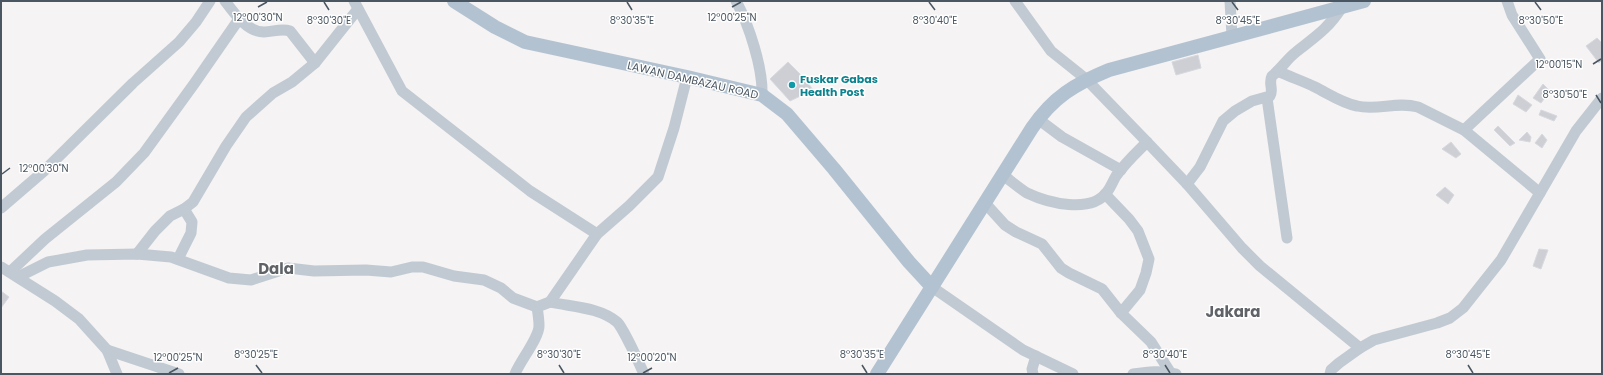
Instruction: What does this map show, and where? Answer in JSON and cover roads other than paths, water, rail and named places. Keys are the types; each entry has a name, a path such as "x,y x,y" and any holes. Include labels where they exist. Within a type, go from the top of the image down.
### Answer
{"main road":[{"name":"LAWAN DAMBAZAU ROAD","path":"454,1 495,28 525,42 762,95 787,114 834,169 909,262 932,287"},
{"path":"877,374 1038,119 1060,96 1069,89 1086,79 1108,70 1364,1"}],"street":[{"path":"1,208 44,171 133,83 179,42 196,22 210,1"},
{"path":"225,1 239,19 256,31 290,31 315,63"},
{"path":"736,1 743,14 753,46 763,83 762,95"},
{"path":"1015,1 1051,51 1086,79 1187,184 1242,248 1260,266 1360,348"},
{"path":"1230,1 1232,36"},
{"path":"1464,130 1539,62 1540,59 1512,15 1507,1"},
{"path":"137,254 155,231 170,216 184,209 193,202 226,146 246,117 273,93 292,82 315,63 356,5 402,91 530,191 597,234"},
{"path":"1187,184 1200,166 1223,121 1235,111 1252,101 1267,98 1271,94 1270,79 1295,53 1333,21 1342,7"},
{"path":"10,272 45,239 116,182 144,153 239,19"},
{"path":"1278,71 1315,87 1341,101 1357,106 1371,108 1409,104 1434,114 1464,130 1540,193"},
{"path":"550,302 597,234 629,206 658,177 674,128 687,77"},
{"path":"1267,98 1287,238"},
{"path":"1330,374 1331,370 1339,363 1374,340 1450,318 1463,308 1501,260 1576,131 1602,98"},
{"path":"1038,119 1062,138 1121,170"},
{"path":"1003,175 1026,192 1043,200 1065,205 1096,201 1105,194 1121,170 1147,142"},
{"path":"1105,194 1129,219 1138,231 1149,258 1146,274 1140,290 1121,313"},
{"path":"985,203 1005,224 1016,232 1042,244 1061,268 1102,289 1121,313 1151,342 1174,373"},
{"path":"178,258 192,233 192,222 184,209"},
{"path":"10,272 48,262 87,255 137,254 171,256 220,275 238,280 250,280 288,268 314,271 366,270 391,272 412,267 423,267 454,276 484,280 501,288 513,298 537,307 550,302 591,310 618,323 644,374"},
{"path":"10,272 79,319 108,350 118,374"},
{"path":"932,287 1023,350 1074,374"},
{"path":"515,374 531,346 539,328 537,307"},
{"path":"108,350 179,374"},
{"path":"1033,374 1032,368 1036,356"},
{"path":"1132,374 1174,373"}],"place":[{"name":"Fuskar Gabas Health Post","path":"792,85"}],"district":[{"name":"Dala","path":"276,269"},
{"name":"Jakara","path":"1233,312"}]}
